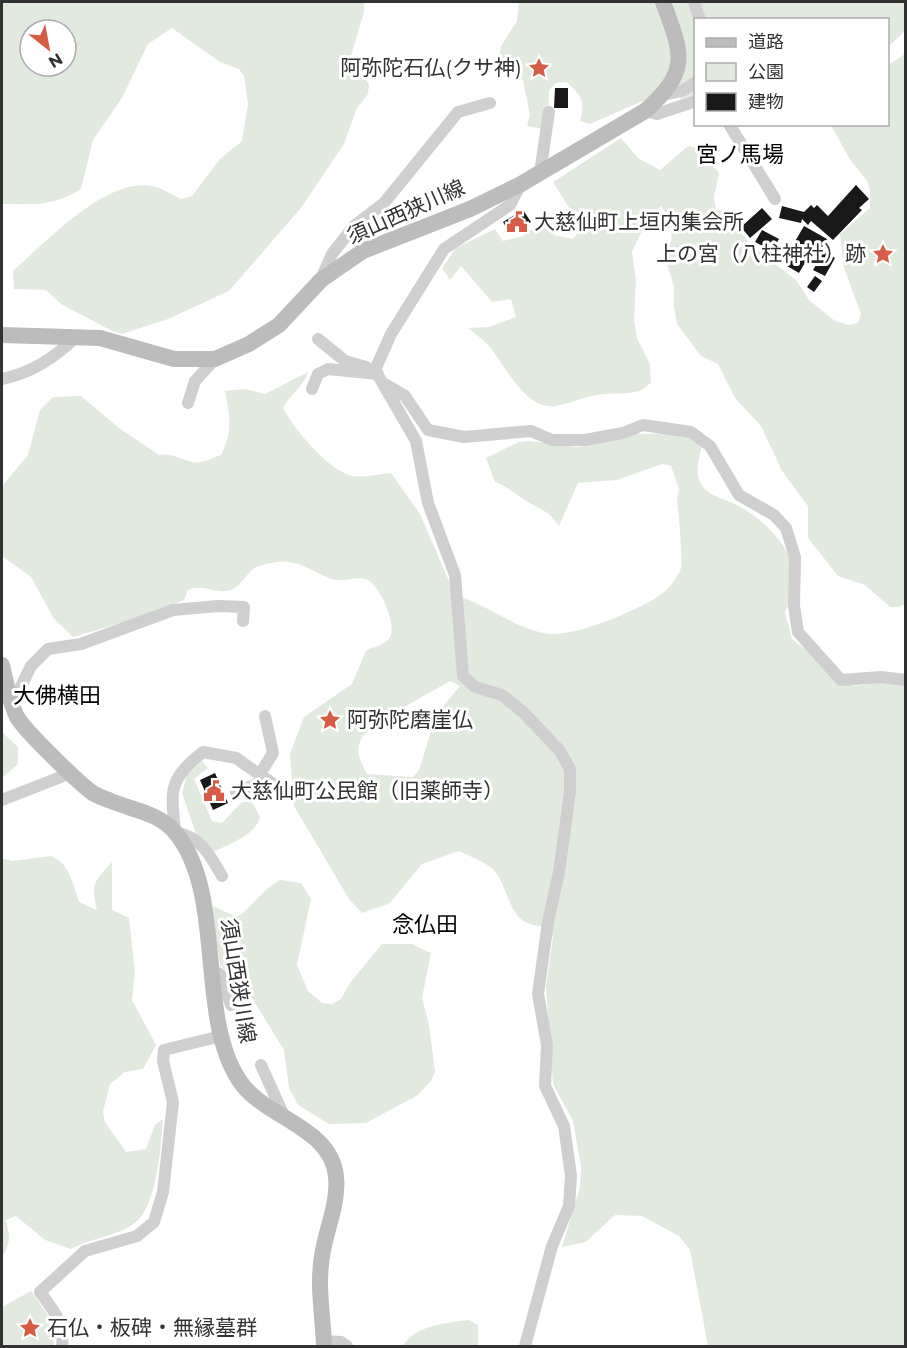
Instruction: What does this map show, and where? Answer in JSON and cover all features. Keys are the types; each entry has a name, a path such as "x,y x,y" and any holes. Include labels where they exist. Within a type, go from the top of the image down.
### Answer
{"main road":[{"name":"須山西狭川線","path":"2,335 100,338 174,359 215,359 249,345 279,325 321,280 363,251 470,209 521,184 645,111 663,95 677,73 680,48 663,2"},
{"name":"須山西狭川線","path":"2,665 18,719 71,773 92,793 157,817 175,832 189,855 202,898 221,1036 230,1067 241,1083 257,1099 315,1138 329,1154 336,1175 336,1200 322,1256 319,1289 324,1344"}],"street":[{"path":"694,2 699,18"},
{"path":"663,95 682,91 694,83"},
{"path":"645,111 657,114 694,102"},
{"path":"321,280 332,254 354,226 384,203 458,112 490,103"},
{"path":"540,173 549,112"},
{"path":"730,126 775,199"},
{"path":"521,184 510,205 444,249 391,334 378,375 416,441 428,503 455,575 463,676 475,687 502,694 524,712 560,751 570,769 570,792 559,872 548,922 538,994 547,1045 545,1086 564,1126 571,1176 569,1206 552,1246 525,1347"},
{"path":"2,379 27,372 64,349 77,336"},
{"path":"318,339 345,361 378,375 405,396 428,429 464,437 531,431 552,440 585,440 623,433 643,425 691,432 710,446 739,495 774,515 786,528 795,557 794,606 798,632 841,680 881,677 906,680"},
{"path":"188,403 195,381 215,359"},
{"path":"312,389 318,374 328,369 378,375"},
{"path":"12,705 31,666 48,649 81,644 173,610 218,606 244,608 243,621"},
{"path":"236,792 264,777 273,753 265,716"},
{"path":"222,876 207,849 190,835 175,832 171,793 181,769 204,752 236,758 283,791"},
{"path":"2,800 71,773"},
{"path":"212,970 220,974 231,1005"},
{"path":"62,1347 63,1335 60,1319 40,1292 85,1251 137,1236 154,1222 163,1192 173,1102 163,1061 164,1050 221,1036"},
{"path":"261,1065 284,1117"},
{"path":"324,1344 341,1342 347,1347"}],"green space":[{"path":"2,2 364,2 364,12 350,59 369,84 368,94 357,108 344,144 301,208 229,291 168,319 122,334 61,304 46,290 14,289 13,271 60,228 99,200 118,190 138,185 156,187 181,199 192,196 220,159 242,141 248,104 244,76 239,69 220,62 172,28 148,44 122,98 93,140 81,189 52,202 2,204"},
{"path":"519,2 905,2 905,31 889,46 889,18 694,18 694,95 681,99 667,76 654,96 590,124 580,121 582,103 576,91 566,82 556,83 549,90 548,130 527,126 530,115 523,80 498,65 501,46 517,21"},
{"path":"905,54 905,604 899,607 890,607 865,585 838,576 808,538 808,506 782,471 761,426 735,398 718,364 701,356 677,324 674,287 666,260 671,242 672,223 661,206 644,226 632,252 636,280 634,320 637,338 650,364 651,382 636,392 597,395 555,406 534,401 517,385 489,346 468,328 489,327 516,317 511,299 492,302 461,266 450,280 442,268 456,248 495,229 503,241 523,236 545,220 554,235 573,239 577,234 573,214 553,182 621,138 638,158 660,170 688,146 698,148 719,173 714,197 716,210 747,216 737,228 752,246 796,280 809,300 835,321 849,325 858,323 861,314 844,268 840,234 870,208 870,190 867,181 849,158 832,126 889,126 889,64"},
{"path":"308,372 304,381 283,408 294,426 321,456 340,471 353,476 391,473 420,514 455,595 543,633 570,632 605,622 653,600 673,583 681,566 677,498 679,489 671,466 662,464 617,480 578,483 559,526 545,511 495,482 486,458 519,442 530,441 578,447 632,434 686,433 703,442 698,477 703,487 713,495 735,504 758,518 769,528 786,551 795,578 793,594 785,612 792,639 854,686 905,679 905,1346 708,1346 690,1250 679,1236 642,1216 615,1215 586,1242 562,1247 580,1187 581,1167 573,1121 553,1084 546,986 553,937 542,926 522,920 511,905 493,869 459,851 422,864 390,903 362,913 349,899 294,806 290,754 304,717 352,684 366,650 382,644 390,637 392,631 389,615 373,584 360,578 336,580 294,563 270,563 253,569 233,589 222,591 194,588 188,590 184,600 145,616 73,637 54,619 31,577 2,556 2,486 28,455 40,410 53,397 81,396 119,428 159,455 196,462 221,455 225,446 229,424 225,391 245,389 265,394","holes":["450,681 460,686 436,715 419,770 413,777 367,774 358,752 362,738 367,732"]},
{"path":"2,732 18,747 18,764 2,778"},
{"path":"202,761 208,768 194,779 212,821 222,823 242,802 252,802 260,817 253,830 247,835 209,854 201,849 182,793 187,775"},
{"path":"51,856 67,869 79,902 97,910 95,884 112,862 112,910 129,918 135,972 132,1000 156,1045 143,1069 125,1072 110,1084 103,1112 105,1122 126,1152 146,1149 155,1125 163,1119 159,1159 149,1202 143,1214 129,1227 71,1249 45,1240 16,1216 6,1220 9,1239 2,1257 2,858 12,861"},
{"path":"280,880 301,883 311,899 297,965 308,991 322,1003 332,1004 341,999 350,983 382,944 412,944 431,953 422,998 429,1025 435,1072 431,1081 418,1095 366,1123 329,1124 298,1105 289,1088 284,1050 247,990 220,965 211,905 237,917"},
{"path":"31,1291 54,1324 54,1346 2,1346 2,1307"},
{"path":"469,1320 478,1325 478,1346 403,1346 415,1334 432,1326"}],"building":[{"path":"555,88 568,88 568,108 554,108"},
{"path":"856,185 869,199 859,208 862,210 833,240 811,221 808,225 802,219 801,223 779,218 782,206 804,212 811,205 814,208 817,205 828,216"},
{"path":"762,208 772,219 750,238 741,227"},
{"name":"大慈仙町上垣内集会所","path":"523,210 531,222 510,234 503,222"},
{"path":"804,226 827,239 812,264 806,261 799,273 775,259 782,246 790,250"},
{"path":"762,230 779,239 772,251 755,242"},
{"path":"824,251 835,258 825,276 813,270"},
{"path":"815,276 822,281 814,292 807,287"},
{"name":"大慈仙町公民館（旧薬師寺）","path":"215,773 228,803 213,810 200,780"}],"place":[{"name":"阿弥陀石仏(クサ神)","path":"539,68"},
{"name":"大慈仙町上垣内集会所","path":"517,222"},
{"name":"上の宮（八柱神社）跡","path":"883,254"},
{"name":"阿弥陀磨崖仏","path":"330,720"},
{"name":"大慈仙町公民館（旧薬師寺）","path":"214,791"},
{"name":"石仏・板碑・無縁墓群","path":"30,1328"}],"district":[{"name":"宮ノ馬場","path":"740,154"},
{"name":"大佛横田","path":"57,695"},
{"name":"念仏田","path":"425,924"}]}
